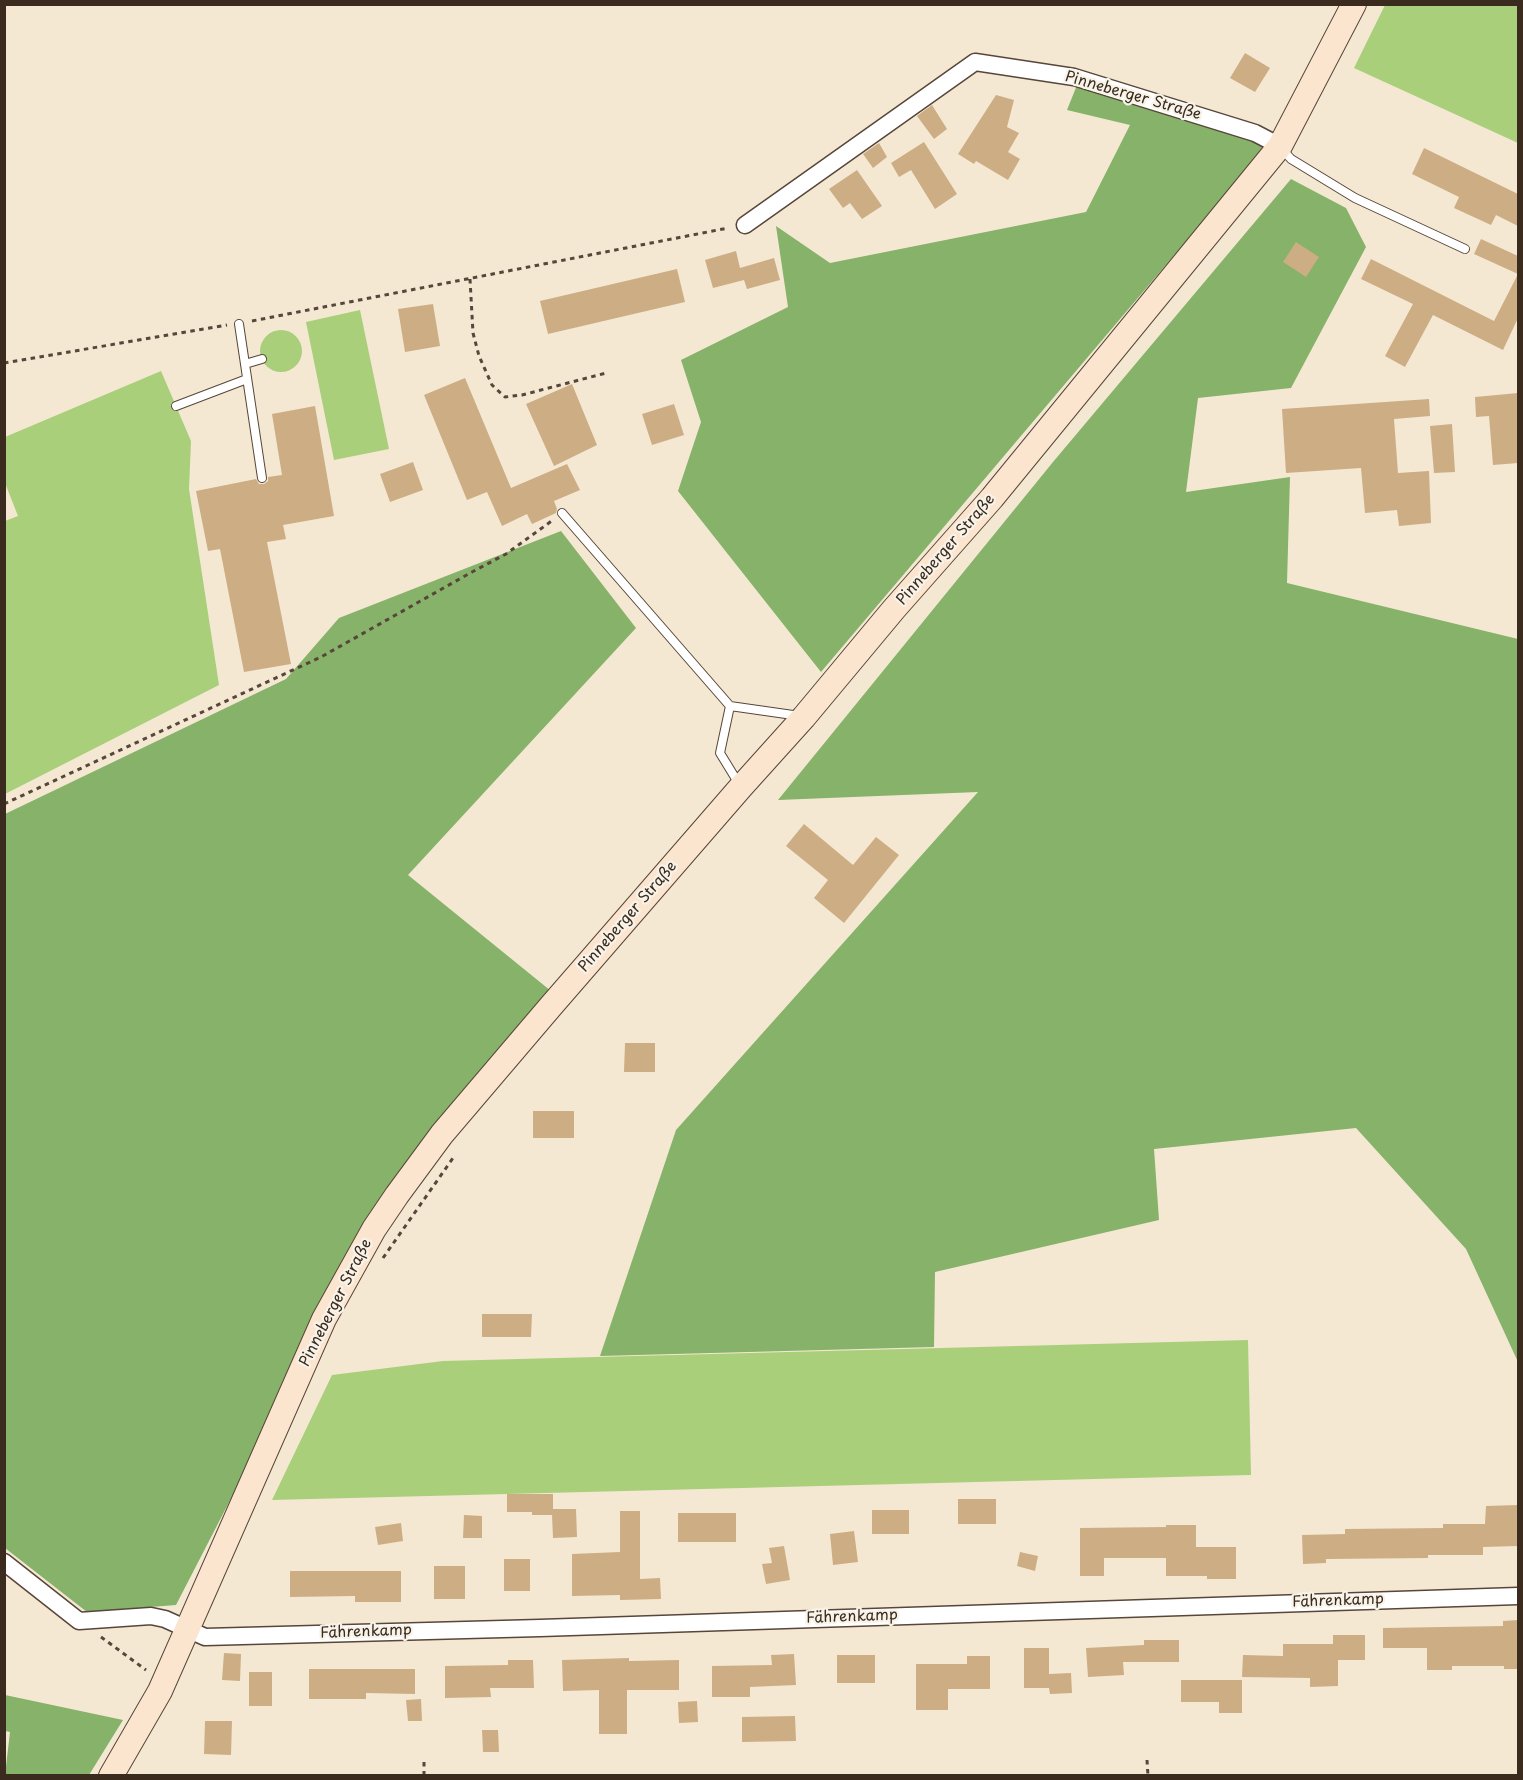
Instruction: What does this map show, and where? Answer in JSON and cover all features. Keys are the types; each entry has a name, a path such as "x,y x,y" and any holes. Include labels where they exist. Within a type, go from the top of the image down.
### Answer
{"main road":[{"name":"Pinneberger Straße","path":"111,1776 164,1683 324,1319 396,1195 456,1117 992,498 1280,146 1354,4"}],"street":[{"name":"Pinneberger Straße","path":"745,225 975,62 1074,77 1255,133 1280,146"},
{"path":"4,1562 79,1621"},
{"name":"Fährenkamp","path":"79,1621 151,1616 165,1619 205,1637 1518,1596"}],"lane":[{"path":"1280,146 1291,159 1355,198 1465,249"},
{"path":"239,324 262,478"},
{"path":"245,364 262,359"},
{"path":"176,406 247,379"},
{"path":"562,513 729,706 804,717"},
{"path":"729,706 720,753 741,787"}],"path":[{"path":"4,363 239,324 745,225"},
{"path":"470,279 473,333 479,356 492,385 505,397 522,395 606,373"},
{"path":"4,804 321,657 506,554 562,513"},
{"path":"381,1262 453,1158"},
{"path":"79,1621 164,1683"},
{"path":"1147,1760 1148,1776"},
{"path":"424,1762 424,1776"}],"green space":[{"path":"1385,5 1518,5 1518,143 1354,68"},
{"path":"1077,85 1270,142 821,672 678,491 701,422 681,360 788,307 776,226 830,263 1086,212 1130,125 1067,110"},
{"path":"1291,179 1346,208 1366,247 1291,388 1198,398 1186,492 1290,477 1287,583 1518,639 1518,1362 1466,1249 1356,1128 1154,1149 1159,1220 935,1272 934,1347 600,1356 676,1130 978,792 778,800 1053,462"},
{"path":"360,310 389,449 334,460 306,322"},
{"path":"281,330 296,336 302,351 296,366 281,372 266,366 260,351 266,336"},
{"path":"161,371 191,441 189,489 219,685 5,794 5,521 18,516 5,483 5,437"},
{"path":"561,531 636,628 408,875 551,991 339,1289 176,1605 87,1612 5,1548 5,814 286,679 339,618"},
{"path":"1248,1340 1251,1475 272,1500 332,1375 443,1361"},
{"path":"5,1695 123,1720 89,1775 5,1775 10,1732 5,1731"}],"building":[{"path":"1245,53 1270,68 1255,92 1230,78"},
{"path":"996,95 1014,100 1007,127 1019,133 1008,152 1020,159 1008,180 976,161 974,164 958,154"},
{"path":"932,105 947,129 934,139 917,116"},
{"path":"924,142 957,194 935,209 911,170 899,177 891,163"},
{"path":"879,143 887,157 873,168 863,154"},
{"path":"1424,148 1518,194 1518,226 1496,215 1491,225 1454,208 1459,197 1412,174"},
{"path":"857,170 882,206 862,219 850,203 843,208 829,189"},
{"path":"1481,239 1518,256 1518,274 1474,254"},
{"path":"1296,242 1319,257 1306,277 1283,262"},
{"path":"736,251 740,268 774,258 780,280 747,289 744,280 713,288 705,260"},
{"path":"1371,259 1494,321 1518,274 1518,318 1503,350 1433,315 1405,367 1385,356 1413,304 1361,279"},
{"path":"677,269 685,302 548,334 540,301"},
{"path":"433,304 440,346 405,352 398,309"},
{"path":"465,378 511,488 567,464 580,490 554,501 556,513 532,524 527,514 502,526 487,492 467,500 424,395"},
{"path":"572,384 597,445 554,466 526,404"},
{"path":"1518,393 1518,463 1493,465 1489,416 1476,417 1475,397"},
{"path":"1429,399 1430,416 1394,419 1398,473 1429,471 1431,523 1399,526 1397,510 1365,513 1361,468 1286,473 1282,409"},
{"path":"674,404 684,435 652,445 642,414"},
{"path":"315,406 334,516 283,525 286,539 267,542 291,664 244,672 220,549 208,551 196,491 256,479 259,484 264,484 268,481 268,477 282,475 272,414"},
{"path":"1452,424 1455,472 1434,473 1430,426"},
{"path":"413,462 423,490 390,502 380,474"},
{"path":"804,824 853,865 876,837 899,855 844,923 814,898 828,880 786,846"},
{"path":"625,1043 655,1043 655,1072 624,1072"},
{"path":"533,1111 574,1111 574,1138 533,1138"},
{"path":"482,1314 532,1314 531,1337 482,1337"},
{"path":"507,1494 553,1494 553,1509 576,1509 577,1537 553,1538 552,1515 507,1512"},
{"path":"958,1499 996,1499 996,1524 958,1524"},
{"path":"1518,1505 1518,1546 1483,1547 1483,1555 1326,1559 1326,1563 1303,1564 1302,1535 1345,1534 1345,1529 1443,1528 1443,1524 1485,1524 1486,1506"},
{"path":"872,1510 909,1510 909,1534 872,1534"},
{"path":"620,1511 640,1511 640,1579 660,1578 661,1599 620,1600 620,1595 572,1596 572,1554 620,1552"},
{"path":"678,1513 736,1513 736,1542 678,1542"},
{"path":"464,1515 482,1516 482,1538 463,1538"},
{"path":"401,1523 403,1541 378,1545 375,1527"},
{"path":"1166,1525 1196,1525 1196,1547 1236,1547 1236,1579 1166,1576 1166,1558 1104,1558 1104,1576 1080,1576 1080,1528 1166,1527"},
{"path":"854,1531 858,1562 833,1565 830,1534"},
{"path":"784,1546 790,1580 766,1584 762,1564 772,1563 769,1548"},
{"path":"1020,1552 1038,1556 1035,1571 1017,1566"},
{"path":"504,1559 530,1559 530,1591 504,1591"},
{"path":"434,1566 465,1566 465,1599 434,1599"},
{"path":"290,1571 401,1571 401,1602 355,1602 355,1596 290,1597"},
{"path":"1518,1620 1518,1669 1504,1669 1504,1666 1452,1666 1452,1670 1427,1670 1427,1648 1383,1648 1383,1628 1503,1626 1503,1621"},
{"path":"1333,1635 1365,1635 1365,1660 1338,1660 1338,1686 1310,1687 1310,1678 1242,1677 1243,1655 1283,1656 1283,1644 1333,1644"},
{"path":"1144,1640 1179,1640 1179,1662 1123,1662 1124,1675 1088,1677 1086,1648 1144,1645"},
{"path":"1024,1648 1049,1648 1049,1674 1071,1673 1072,1693 1050,1694 1049,1688 1024,1688"},
{"path":"224,1653 241,1654 240,1681 222,1680"},
{"path":"794,1654 796,1685 750,1687 750,1697 712,1697 712,1666 772,1665 771,1655"},
{"path":"837,1655 875,1655 875,1683 837,1683"},
{"path":"967,1656 990,1656 990,1689 948,1689 948,1710 916,1710 916,1664 967,1664"},
{"path":"629,1658 629,1661 679,1660 679,1690 627,1690 627,1734 599,1734 599,1690 563,1691 562,1660"},
{"path":"508,1660 533,1660 534,1688 490,1688 491,1697 445,1698 445,1666 508,1665"},
{"path":"309,1669 415,1669 415,1694 366,1693 366,1699 309,1699"},
{"path":"249,1672 272,1672 272,1706 249,1706"},
{"path":"1181,1680 1242,1680 1242,1713 1219,1713 1219,1702 1181,1702"},
{"path":"421,1699 422,1721 408,1721 406,1700"},
{"path":"697,1701 698,1722 679,1723 678,1702"},
{"path":"795,1716 796,1741 742,1742 742,1717"},
{"path":"205,1721 232,1721 231,1755 204,1754"},
{"path":"482,1730 498,1730 499,1752 483,1752"}]}
